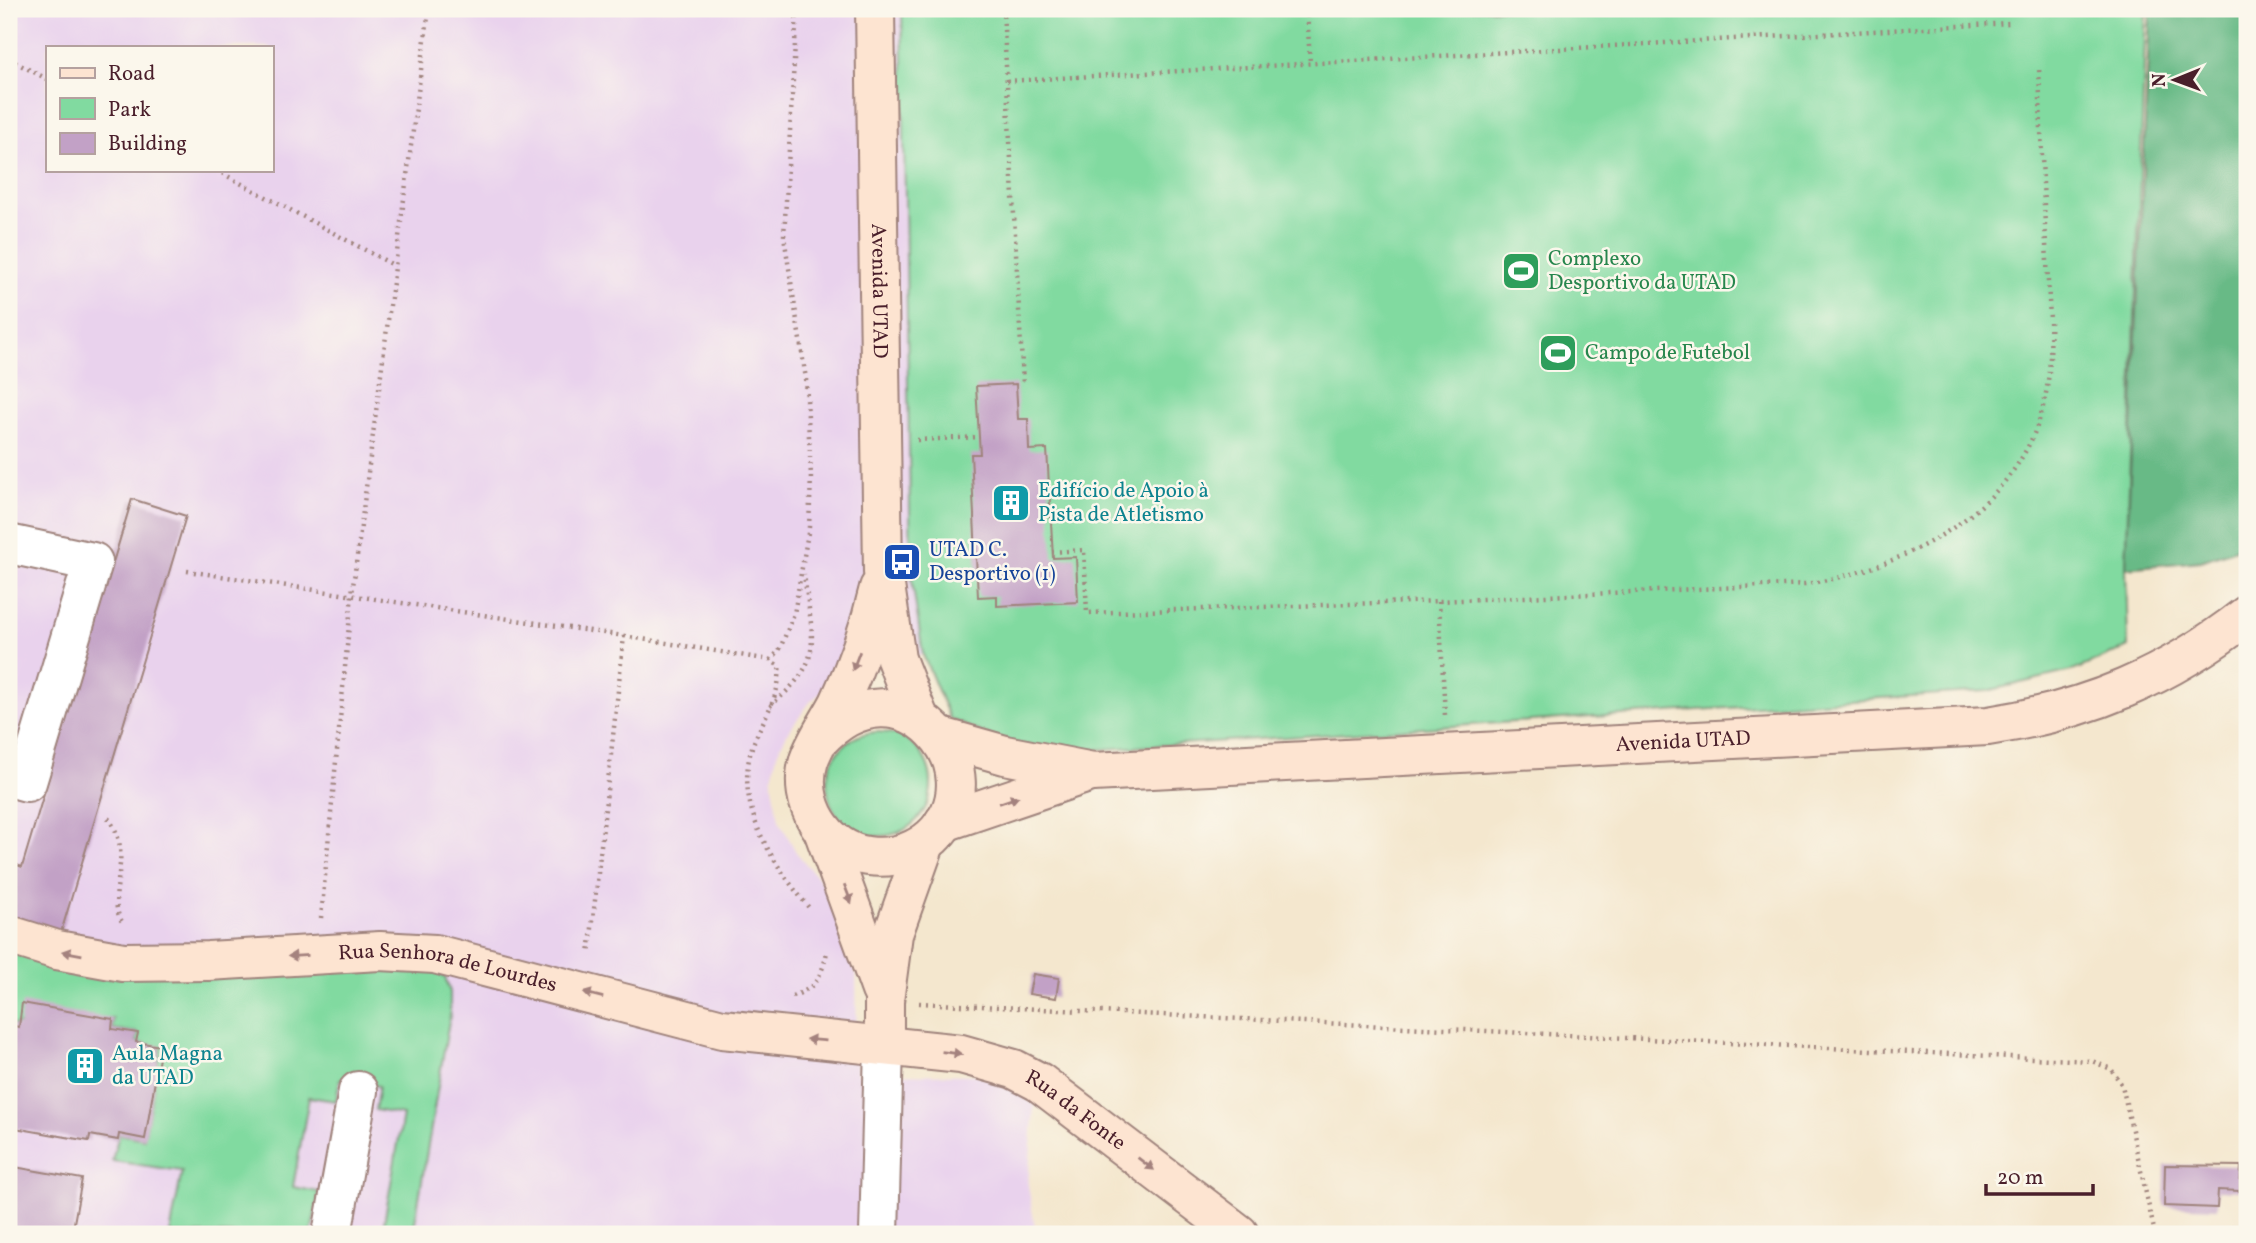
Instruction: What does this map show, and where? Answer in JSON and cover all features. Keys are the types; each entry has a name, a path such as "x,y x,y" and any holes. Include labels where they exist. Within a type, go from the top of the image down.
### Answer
{"street":[{"name":"Avenida UTAD","path":"875,9 883,572 896,659 930,728 951,757 956,779 953,801 934,833"},
{"path":"9,544 93,562 27,782 9,777"},
{"name":"Avenida UTAD","path":"883,572 874,611 855,665 808,761 805,786 811,810 823,831 840,846 860,855 883,858 904,854 934,833 1093,772"},
{"name":"Avenida UTAD","path":"819,740 834,723 854,712 876,708 898,709 930,728 1005,755 1093,772 1932,732 2038,719 2084,706 2140,682 2207,645 2247,615"},
{"path":"823,831 884,1001"},
{"path":"879,1234 884,1001 895,922 934,833"},
{"name":"Rua Senhora de Lourdes","path":"9,935 57,950 123,962 208,961 380,951 435,954 722,1029 884,1046"},
{"name":"Rua da Fonte","path":"884,1046 961,1054 1014,1069 1039,1082 1239,1234"},
{"path":"332,1234 358,1091"}],"path":[{"path":"328,922 321,923 352,594 429,9"},
{"path":"770,660 779,651 794,614 803,570 811,476 806,379 785,236 797,9"},
{"path":"1003,9 1023,384"},
{"path":"1307,9 1310,64"},
{"path":"1007,81 2010,23"},
{"path":"9,59 46,78"},
{"path":"1052,552 1084,550 1087,613 1439,601 1805,584 1846,578 1896,561 1968,516 2005,482 2026,451 2041,416 2049,376 2052,322 2039,66"},
{"path":"220,172 395,266"},
{"path":"881,442 979,437"},
{"path":"187,570 770,660 779,666 781,680 752,747 747,773 753,818 781,873 812,910"},
{"path":"769,707 798,682 809,664 812,642 803,570"},
{"path":"1439,601 1447,754"},
{"path":"589,955 624,636"},
{"path":"108,818 118,831 122,852 117,903 119,918 124,925"},
{"path":"785,996 812,988 823,970 827,953 825,943"},
{"path":"576,953 601,959"},
{"path":"884,1001 2092,1061 2110,1069 2122,1085 2155,1234"}],"shaded area":[{"path":"9,9 2146,9 2126,568 2128,647 2075,670 1987,691 950,719 923,655 843,660 835,680 810,702 788,732 777,753 772,780 779,820 796,852 831,894 856,975 857,1074 978,1075 1008,1086 1034,1104 1028,1185 1036,1234 9,1234"}],"green space":[{"name":"Complexo Desportivo da UTAD","path":"902,9 2146,9 2126,568 2128,647 2075,670 1987,691 1075,751 1003,742 950,719 923,655 911,573"},
{"path":"2150,9 2247,9 2247,545 2201,561 2126,568"},
{"path":"879,732 899,736 916,747 927,764 931,784 927,804 916,821 899,832 879,836 859,832 842,821 831,804 827,784 831,764 842,747 859,736"},
{"path":"9,951 364,965 434,971 445,977 450,992 450,1015 413,1234 382,1234 403,1115 375,1110 379,1086 340,1079 336,1101 309,1097 293,1187 319,1192 311,1234 170,1234 182,1171 112,1161 119,1134 144,1139 161,1047 136,1042 138,1033 112,1029 113,1019 9,1025"}],"building":[{"name":"Edifício de Apoio à Pista de Atletismo","path":"1016,384 1018,419 1028,419 1029,450 1047,449 1053,558 1076,557 1078,602 997,606 997,596 978,597 971,454 980,454 976,386"},
{"path":"132,499 186,516 59,939 9,924 9,862 22,867"},
{"path":"1033,974 1059,978 1056,998 1029,994"},
{"name":"Aula Magna da UTAD","path":"22,1003 113,1019 112,1029 138,1033 136,1042 161,1046 145,1139 119,1134 118,1140 90,1135 89,1141 9,1127 9,1025 19,1027"},
{"path":"2165,1165 2241,1166 2240,1191 2218,1190 2217,1208 2164,1206"},
{"path":"9,1166 82,1179 72,1234 9,1234"}],"place":[{"name":"Complexo Desportivo da UTAD","path":"1521,271"},
{"name":"Campo de Futebol","path":"1558,353"},
{"name":"Edifício de Apoio à Pista de Atletismo","path":"1011,503"},
{"name":"UTAD C. Desportivo (1)","path":"902,562"},
{"name":"Aula Magna da UTAD","path":"85,1066"}]}
